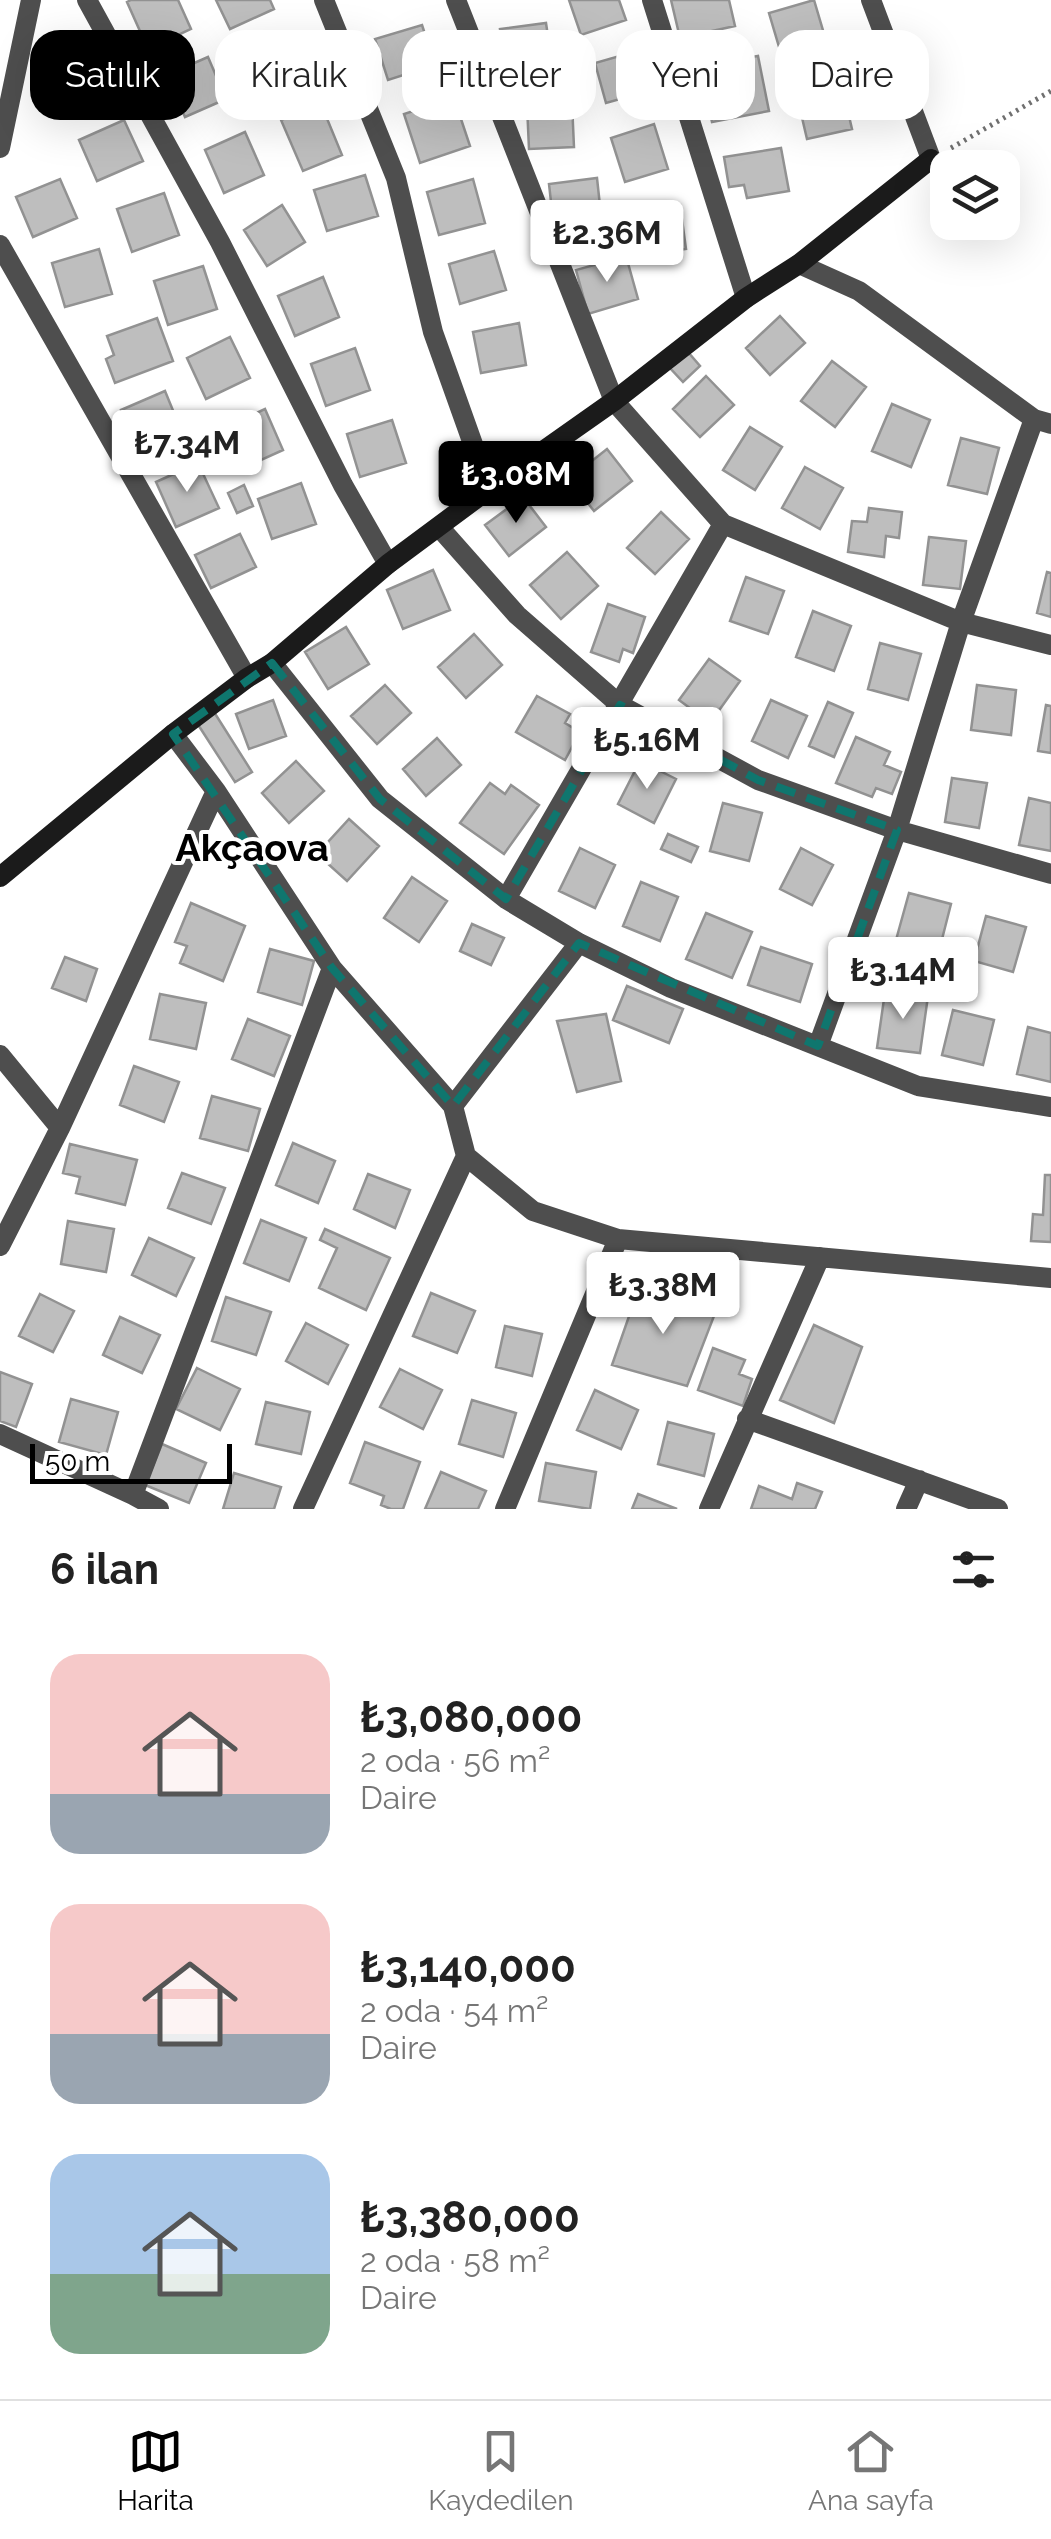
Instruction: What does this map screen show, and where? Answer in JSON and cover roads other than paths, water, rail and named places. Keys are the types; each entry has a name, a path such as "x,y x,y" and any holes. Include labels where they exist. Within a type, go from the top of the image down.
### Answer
{"street":[{"path":"0,148 30,0"},
{"path":"86,0 220,242 343,485 388,564"},
{"path":"324,0 396,178 433,332 488,489"},
{"path":"456,0 614,402 722,524 961,622 1051,645"},
{"path":"652,0 746,298"},
{"path":"0,877 174,734 272,663 388,564 614,402 931,160 871,0"},
{"path":"0,246 247,678"},
{"path":"799,264 859,291 1042,422 961,622 897,830 818,1046"},
{"path":"506,898 722,524"},
{"path":"439,527 517,615 620,705 758,780 897,830 1051,874"},
{"path":"272,663 380,799 506,898 579,943 671,988 918,1086 1051,1106"},
{"path":"174,734 332,968 453,1106 466,1156 533,1210 618,1238 1051,1278"},
{"path":"0,1246 60,1128 216,791"},
{"path":"453,1106 579,943"},
{"path":"133,1494 332,968"},
{"path":"0,1054 60,1128"},
{"path":"303,1509 466,1156"},
{"path":"505,1509 618,1238"},
{"path":"709,1509 820,1257"},
{"path":"747,1419 998,1509"},
{"path":"0,1434 159,1509"},
{"path":"906,1509 919,1480"}],"district":[{"name":"Akçaova","path":"252,848"}]}
